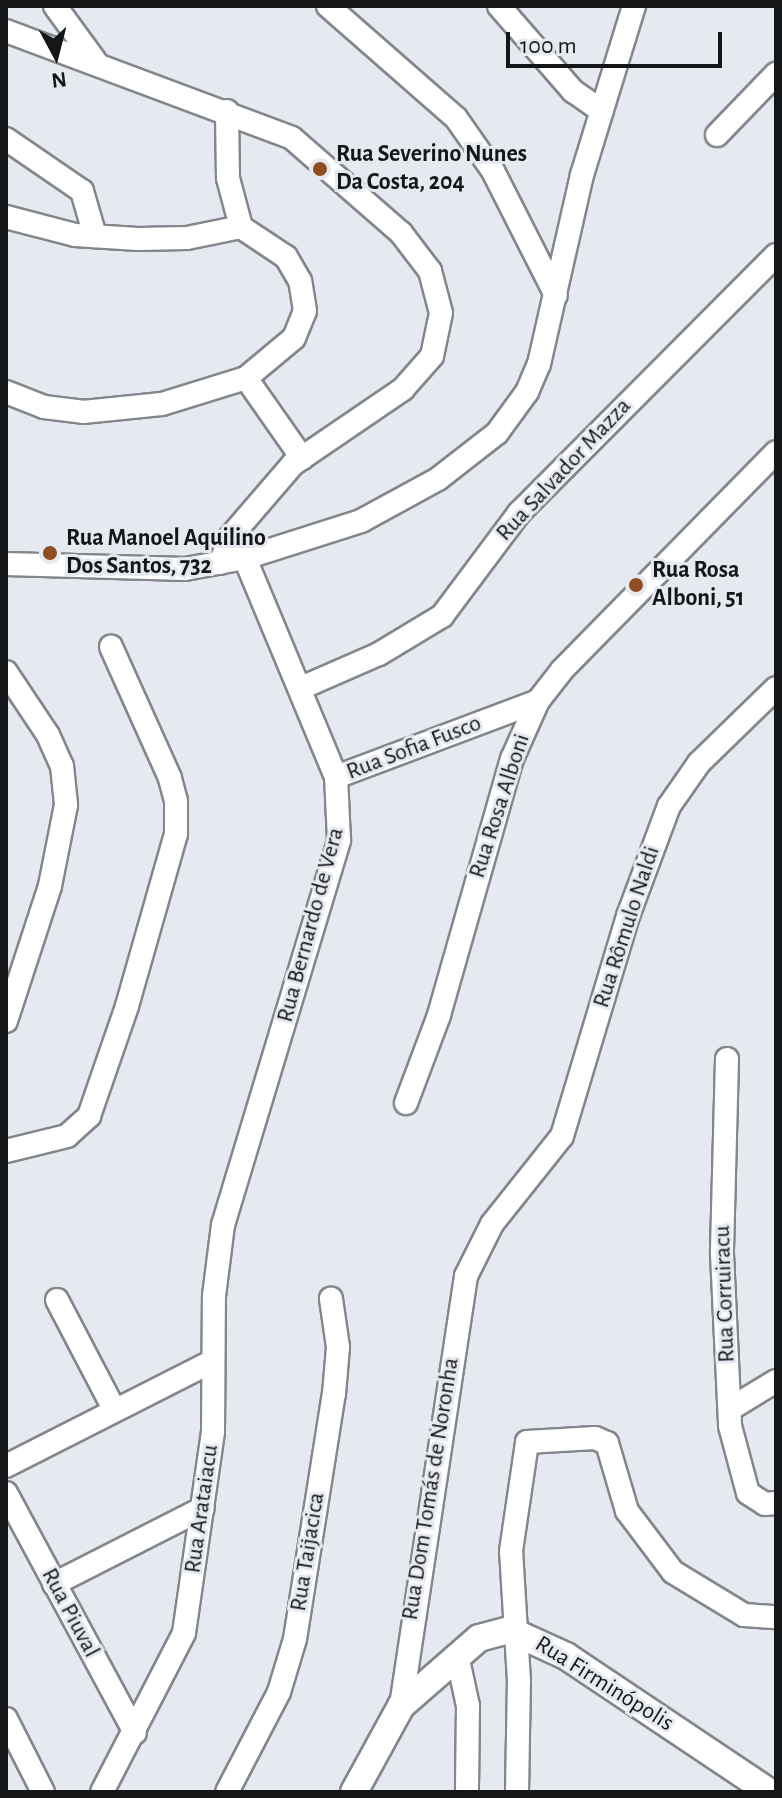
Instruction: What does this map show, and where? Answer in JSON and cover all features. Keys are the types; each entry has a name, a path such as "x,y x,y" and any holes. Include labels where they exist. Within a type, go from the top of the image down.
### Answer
{"main road":[{"name":"Rua Firminópolis","path":"401,1706 457,1655 490,1632 517,1631 566,1656 768,1792"},
{"name":"Rua Dom Tomás de Noronha","path":"354,1792 401,1706"}],"street":[{"path":"55,6 96,62"},
{"path":"328,6 456,118 493,171 556,295"},
{"path":"499,6 573,91 602,111"},
{"path":"6,564 185,569 245,558 361,521 413,495 478,450 527,392 556,295 602,111 634,6"},
{"path":"6,31 227,111 292,138 332,168 401,233 437,288 438,339 421,371 403,389 302,458 263,495 231,536 220,563"},
{"path":"717,135 776,74"},
{"path":"227,111 228,178 241,227"},
{"path":"6,139 82,191 95,236"},
{"path":"6,217 95,236 164,240 241,227 273,245 295,269 305,311 282,351 246,378 198,396 104,412 44,407 6,392"},
{"name":"Rua Salvador Mazza","path":"301,688 379,654 442,616 519,513 776,255"},
{"path":"246,378 302,458"},
{"name":"Rua Rosa Alboni","path":"406,1103 439,1015 512,759 538,701 562,670 776,452"},
{"name":"Rua Bernardo de Vera","path":"227,1205 339,840 336,777 245,558"},
{"path":"6,1151 67,1136 89,1116 127,1006 176,834 170,778 111,647"},
{"path":"6,672 48,735 62,766 66,805 50,886 6,1021"},
{"name":"Rua Rômulo Naldi","path":"520,1192 562,1136 628,916 669,806 699,763 776,688"},
{"name":"Rua Sofia Fusco","path":"336,777 538,701"},
{"name":"Rua Corruiracu","path":"727,1059 722,1254 732,1447 748,1493 765,1504 776,1503"},
{"name":"Rua Dom Tomás de Noronha","path":"401,1706 466,1276 486,1234 520,1192"},
{"name":"Rua Arataiacu","path":"102,1792 184,1633 213,1432 216,1272 227,1205"},
{"name":"Rua Taijacica","path":"227,1792 279,1692 295,1639 334,1394 338,1347 331,1299"},
{"path":"57,1300 114,1409"},
{"path":"6,1466 213,1361"},
{"path":"730,1409 776,1381"},
{"path":"517,1792 517,1631 511,1551 527,1442 595,1438 611,1451 627,1511 673,1572 744,1615 776,1617"},
{"name":"Rua Piuval","path":"6,1493 135,1733"},
{"path":"54,1584 203,1508"},
{"path":"457,1655 468,1706 467,1792"},
{"path":"6,1719 43,1792"},
{"path":"768,1792 776,1787"}],"place":[{"name":"Rua Severino Nunes Da Costa, 204","path":"320,169"},
{"name":"Rua Manoel Aquilino Dos Santos, 732","path":"50,553"},
{"name":"Rua Rosa Alboni, 51","path":"636,585"}]}
